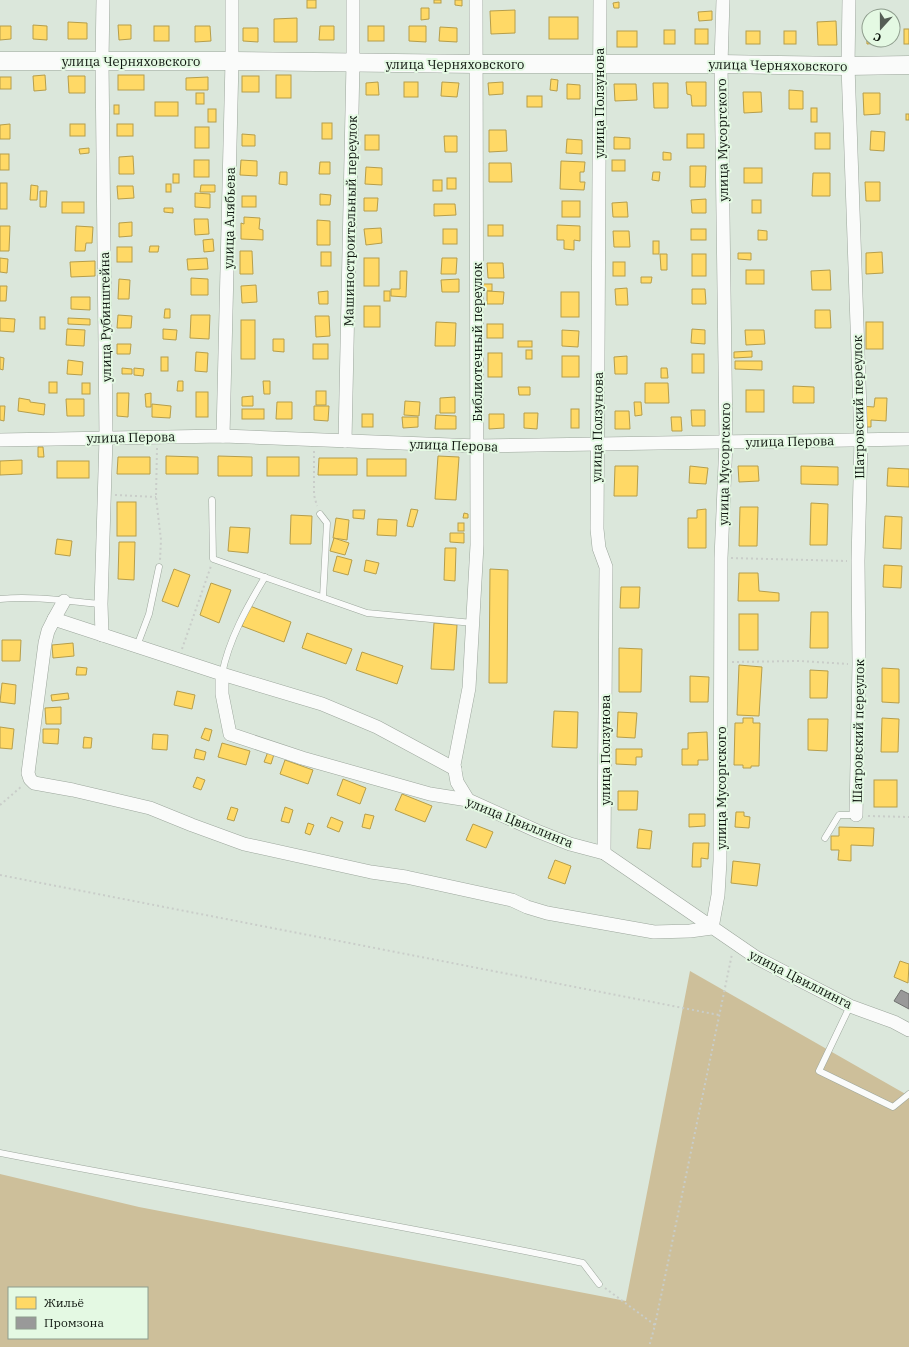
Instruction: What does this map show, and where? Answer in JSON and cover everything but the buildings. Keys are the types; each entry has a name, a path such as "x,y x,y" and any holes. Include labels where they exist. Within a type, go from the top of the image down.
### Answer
{"street":[{"name":"улица Рубинштейна","path":"102,635 101,604 106,438 102,61 103,0"},
{"name":"улица Алябьева","path":"223,436 232,61 232,0"},
{"name":"Машиностроительный переулок","path":"345,441 353,0"},
{"name":"Библиотечный переулок","path":"468,800 457,782 454,765 469,688 477,545 476,0"},
{"name":"улица Ползунова","path":"600,0 597,528 599,548 606,567 604,853"},
{"name":"улица Мусоргского","path":"712,928 718,895 720,861 721,558 726,442 722,0"},
{"name":"Шатровский переулок","path":"849,0 848,66 861,440 858,561 859,664 856,815"},
{"name":"улица Черняховского","path":"0,61 232,61 848,66 909,65"},
{"name":"улица Перова","path":"0,440 223,436 477,446 909,440"},
{"path":"64,601 48,630 45,643 28,773 30,779 34,782 150,808 244,844 512,900 546,913 654,932 690,931 712,928"},
{"path":"54,619 222,674 322,704 377,727 455,769"},
{"name":"улица Цвиллинга","path":"222,674 222,694 230,734 302,758 430,794 468,800 570,844 604,853 756,958 850,1006 894,1022 909,1030"}],"lane":[{"path":"212,500 213,559 367,613 473,623"},
{"path":"320,514 327,523 323,597"},
{"path":"137,646 150,614 159,567"},
{"path":"222,674 226,654 245,612 265,577"},
{"path":"0,600 16,598 101,604"},
{"path":"825,838 839,815 856,815"},
{"path":"850,1006 820,1071 893,1107 909,1094"},
{"path":"0,1153 375,1222 584,1263 599,1284"}],"path":[{"path":"157,437 156,497 161,540 159,567"},
{"path":"314,440 314,495 320,514"},
{"path":"104,495 156,497"},
{"path":"721,558 858,561"},
{"path":"178,660 213,559"},
{"path":"721,662 800,661 859,664"},
{"path":"0,805 30,779"},
{"path":"856,815 909,818"},
{"path":"0,875 719,1015"},
{"path":"649,1347 655,1325 734,943"},
{"path":"599,1284 655,1325"}],"shaded area":[{"path":"690,971 909,1096 909,1347 0,1347 0,1174 139,1207 626,1301"}]}
